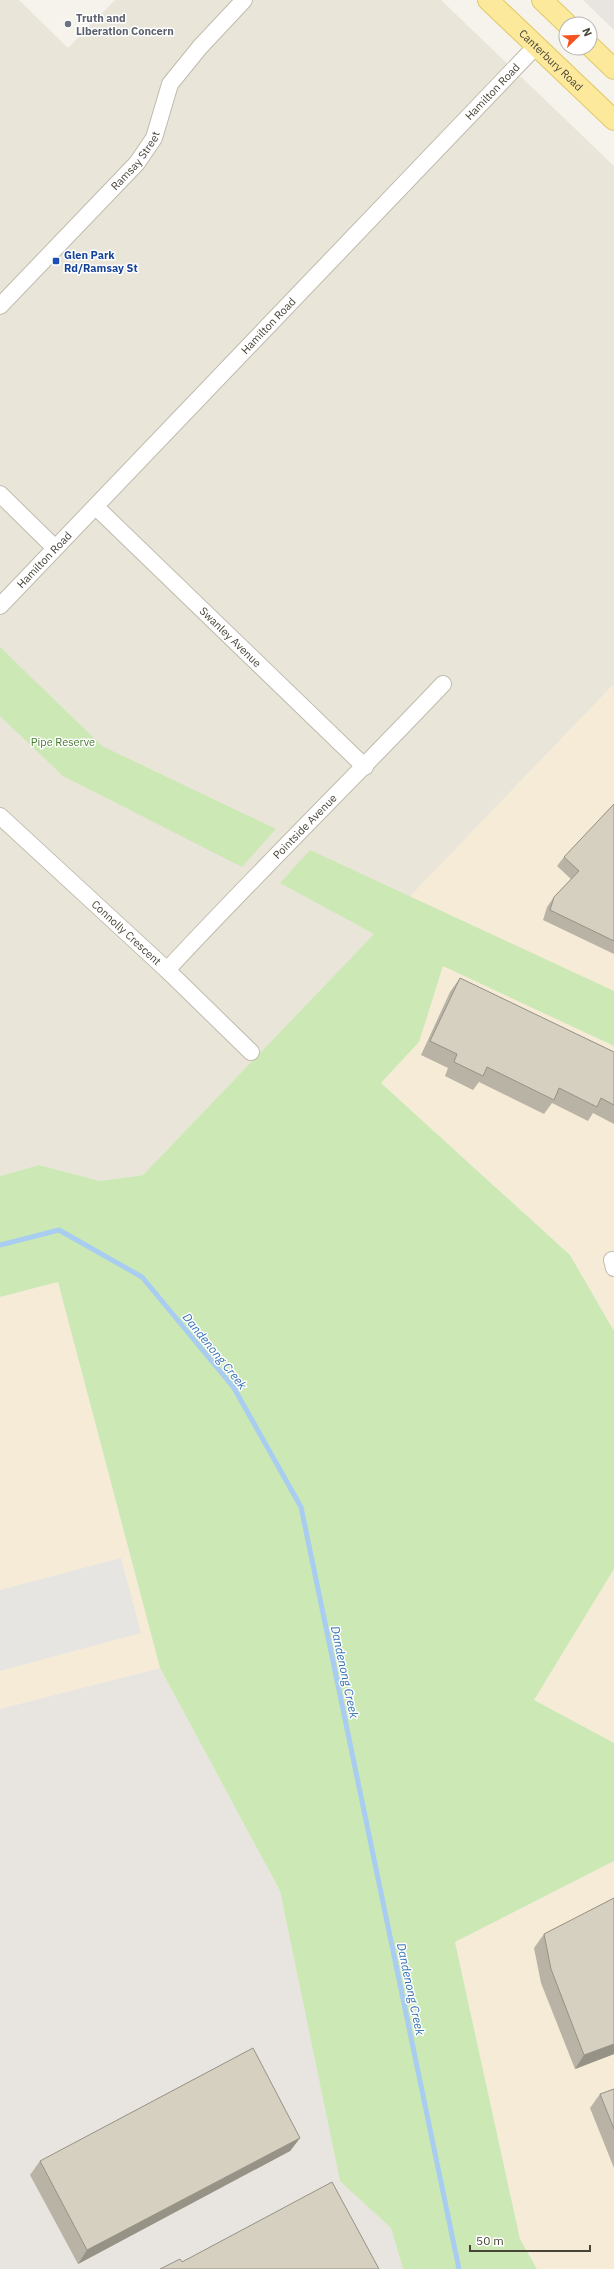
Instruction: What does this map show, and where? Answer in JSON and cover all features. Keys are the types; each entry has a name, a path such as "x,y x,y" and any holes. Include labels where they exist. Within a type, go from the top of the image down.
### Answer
{"main road":[{"name":"Canterbury Road","path":"488,0 614,120"},
{"path":"542,0 559,16"},
{"path":"598,53 614,68"}],"street":[{"name":"Ramsay Street","path":"0,306 137,163 154,138 170,84 200,47 244,0"},
{"name":"Hamilton Road","path":"0,606 536,46"},
{"path":"0,494 55,548"},
{"name":"Swanley Avenue","path":"96,507 365,767"},
{"name":"Pointside Avenue","path":"167,970 227,906 365,767 443,684"},
{"name":"Connolly Crescent","path":"0,816 167,970 251,1052"}],"shaded area":[{"path":"0,0 19,0 68,48 115,0 441,0 614,166 614,684 143,1175 100,1181 39,1165 0,1176"},
{"path":"583,0 614,0 614,30"},
{"path":"614,684 614,1331 570,1255 381,1083 419,1042 374,934"},
{"path":"58,1282 160,1668 0,1709 0,1297"},
{"path":"121,1558 141,1633 0,1671 0,1590"},
{"path":"614,1569 614,1743 534,1700"},
{"path":"160,1668 280,1891 340,2180 391,2228 403,2269 0,2269 0,1709"},
{"path":"614,1861 614,2269 537,2269 520,2239 455,1942"}],"green space":[{"name":"Pipe Reserve","path":"0,647 102,746 276,829 242,867 63,776 0,716"},
{"path":"310,850 614,991 614,1046 443,966 419,1042 381,1083 570,1255 614,1331 614,1569 534,1700 614,1743 614,1861 455,1942 520,2239 537,2269 403,2269 391,2228 340,2181 280,1891 160,1668 58,1282 0,1297 0,1176 39,1165 100,1181 143,1175 374,934 280,883"}],"building":[{"path":"614,804 614,941 550,910 554,897 579,871 564,857"},
{"path":"460,978 614,1052 614,1105 601,1098 597,1107 559,1088 554,1100 487,1067 483,1076 454,1062 457,1054 430,1041"},
{"path":"614,1898 614,2044 584,2055 551,1969 544,1934"},
{"path":"253,2048 300,2138 87,2250 40,2161"},
{"path":"614,2089 614,2129 600,2094"},
{"path":"332,2182 379,2269 160,2269 180,2259 182,2262"}],"waterway":[{"name":"Dandenong Creek","path":"0,1245 59,1230 142,1277 234,1388 301,1507 459,2269"}],"place":[{"name":"Truth and Liberation Concern","path":"68,24"},
{"name":"Glen Park Rd/Ramsay St","path":"56,261"}]}
